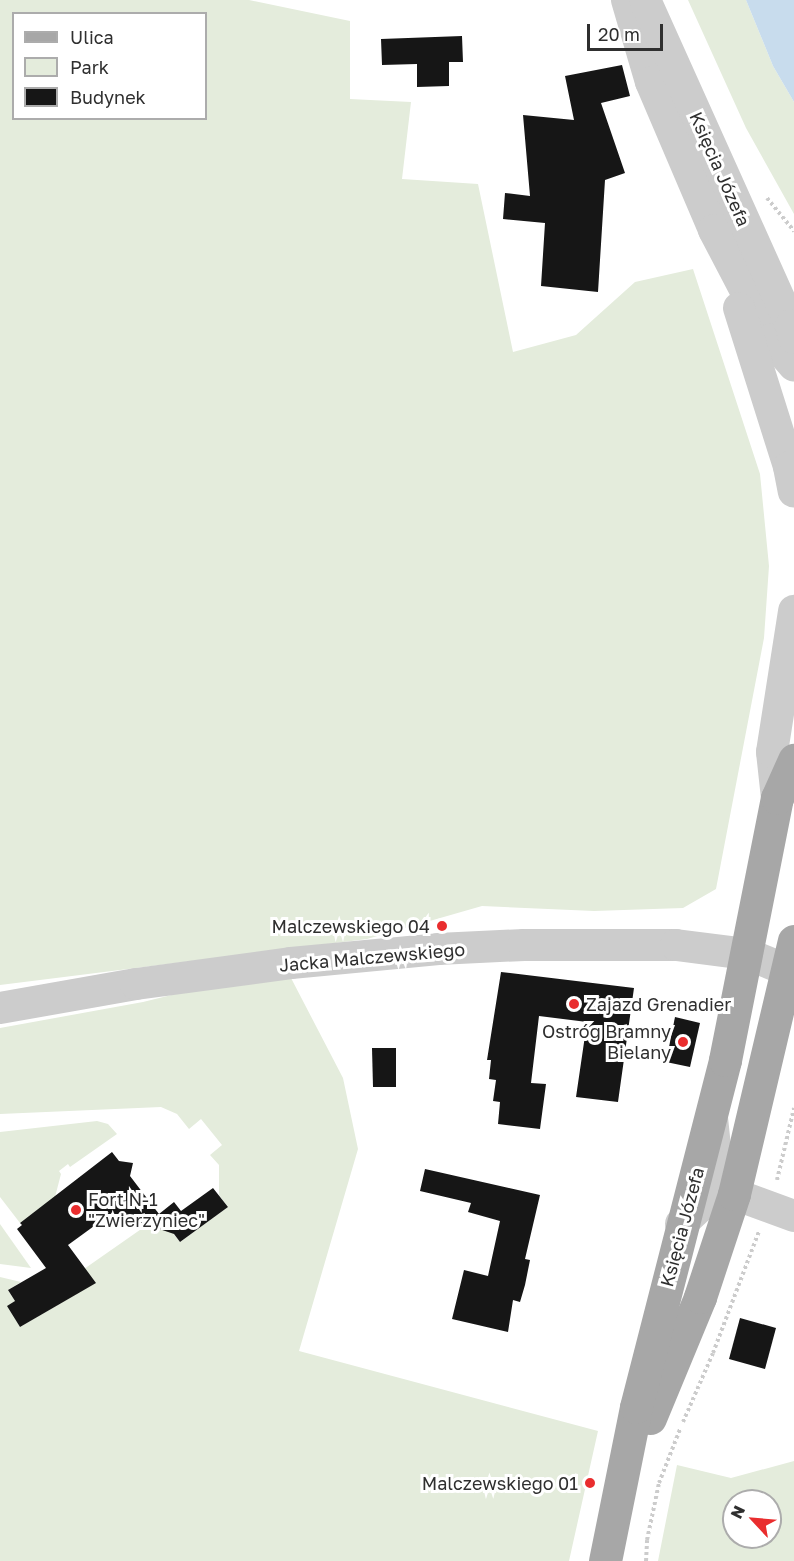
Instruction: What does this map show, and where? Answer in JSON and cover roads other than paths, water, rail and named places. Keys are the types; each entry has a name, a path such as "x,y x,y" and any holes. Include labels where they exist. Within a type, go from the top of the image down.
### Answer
{"main road":[{"path":"777,798 794,760"},
{"name":"Księcia Józefa","path":"605,1561 636,1407 681,1224 712,1114 747,954 777,798"},
{"name":"Księcia Józefa","path":"618,1501 700,1298 734,1194 792,961"}],"street":[{"name":"Księcia Józefa","path":"627,0 651,82 714,230 771,339 794,365"},
{"name":"Księcia Józefa","path":"645,0 791,325 794,338"},
{"name":"Księcia Józefa","path":"714,230 789,466 794,492"},
{"name":"Księcia Józefa","path":"777,798 772,752 794,611"},
{"name":"Jacka Malczewskiego","path":"0,1008 202,975 438,949 618,944 676,945 747,954"},
{"name":"Księcia Józefa","path":"747,954 792,961"},
{"path":"712,1114 717,1166 734,1194"},
{"path":"681,1224 705,1202 719,1195 734,1194 794,1216"}],"water":[{"path":"746,0 794,0 794,102 773,66"}],"place":[{"name":"Malczewskiego 04","path":"442,926"},
{"name":"Zajazd Grenadier","path":"574,1004"},
{"name":"Ostróg Bramny Bielany","path":"683,1042"},
{"name":"Fort N-1 \"Zwierzyniec\"","path":"76,1210"},
{"name":"Malczewskiego 01","path":"590,1483"}]}
